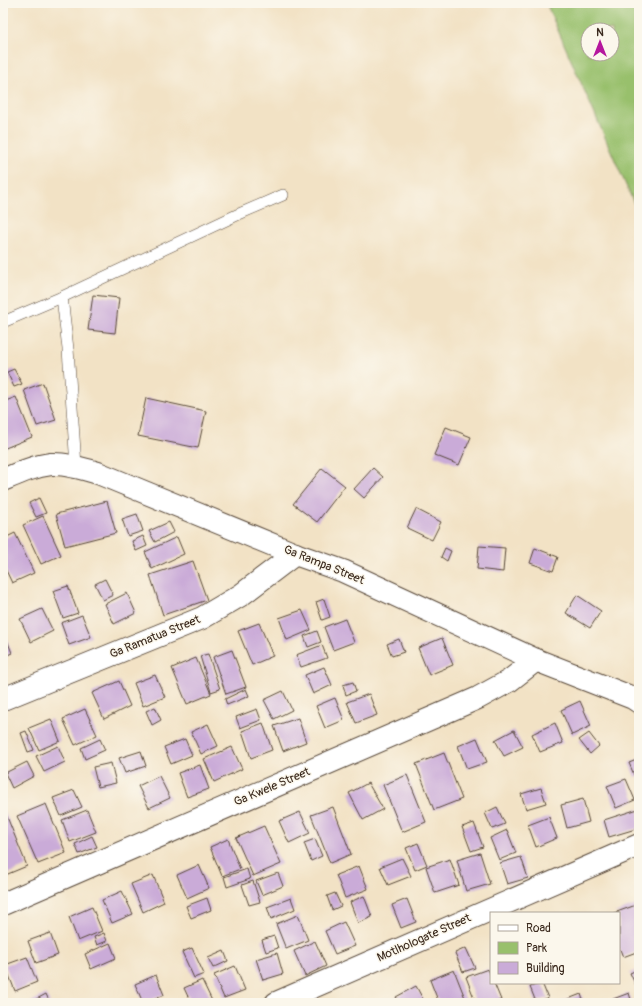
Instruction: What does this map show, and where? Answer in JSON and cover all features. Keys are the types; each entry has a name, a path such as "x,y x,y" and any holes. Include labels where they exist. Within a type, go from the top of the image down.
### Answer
{"street":[{"name":"Ga Rampa Street","path":"3,480 29,469 52,464 76,466 98,473 295,554 343,571 536,660 633,698 639,702"},
{"name":"Ga Ramatua Street","path":"3,699 202,618 241,595 295,554"},
{"name":"Ga Kwele Street","path":"3,904 478,698 509,681 536,660"},
{"name":"Motlhologate Street","path":"276,1003 639,845"}],"lane":[{"path":"3,322 62,297 283,195"},
{"path":"62,297 68,349 76,466"}],"green space":[{"path":"546,3 639,3 639,215"}],"building":[{"path":"93,295 119,298 115,333 88,330"},
{"path":"14,369 22,384 14,387 7,372"},
{"path":"43,383 56,420 37,426 24,390"},
{"path":"16,397 32,437 3,449 3,402"},
{"path":"146,398 206,411 198,448 138,436"},
{"path":"446,427 471,437 459,465 434,455"},
{"path":"322,468 345,486 317,522 293,504"},
{"path":"373,468 383,477 364,498 354,489"},
{"path":"39,498 46,513 36,517 29,503"},
{"path":"107,501 116,533 65,546 56,514"},
{"path":"416,509 441,522 432,540 407,528"},
{"path":"137,514 143,531 128,536 122,519"},
{"path":"43,516 61,555 41,564 23,525"},
{"path":"169,522 174,532 155,542 149,531"},
{"path":"15,533 34,573 12,583 3,564 3,539"},
{"path":"143,536 147,546 136,551 132,541"},
{"path":"177,537 184,554 152,569 145,552"},
{"path":"479,546 505,548 503,572 477,569"},
{"path":"445,548 451,551 447,561 441,557"},
{"path":"535,548 558,557 553,571 530,563"},
{"path":"193,561 207,600 163,615 150,575"},
{"path":"105,579 113,595 103,600 95,584"},
{"path":"68,586 78,613 63,618 53,591"},
{"path":"127,593 136,613 114,624 105,604"},
{"path":"577,595 601,611 590,628 566,613"},
{"path":"324,599 330,617 322,620 316,602"},
{"path":"42,609 53,631 31,642 20,619"},
{"path":"302,610 311,630 287,640 279,618"},
{"path":"82,615 91,637 69,645 61,623"},
{"path":"345,619 354,642 333,650 324,627"},
{"path":"259,623 273,656 252,665 238,631"},
{"path":"317,631 321,642 308,647 304,636"},
{"path":"4,632 12,653 3,657 3,633"},
{"path":"442,638 453,665 429,675 418,648"},
{"path":"399,639 404,652 392,656 387,644"},
{"path":"322,645 327,658 301,667 296,655"},
{"path":"232,650 246,687 226,694 213,657"},
{"path":"208,654 220,689 211,692 200,656"},
{"path":"196,658 211,694 187,704 172,668"},
{"path":"324,667 332,685 313,694 305,675"},
{"path":"155,675 165,697 143,706 134,683"},
{"path":"119,681 130,706 104,719 92,693"},
{"path":"353,682 356,691 346,695 343,685"},
{"path":"246,689 249,696 227,705 225,699"},
{"path":"283,691 292,710 274,719 264,700"},
{"path":"369,694 377,715 356,723 347,702"},
{"path":"335,698 344,720 325,728 316,706"},
{"path":"580,701 591,726 572,735 561,710"},
{"path":"155,707 161,720 152,725 146,711"},
{"path":"85,709 97,735 75,745 63,719"},
{"path":"257,709 261,720 240,728 236,717"},
{"path":"298,718 306,742 283,751 274,726"},
{"path":"51,719 60,741 39,750 29,728"},
{"path":"263,723 272,750 251,758 242,731"},
{"path":"555,723 563,743 540,752 532,734"},
{"path":"208,724 218,746 201,754 191,732"},
{"path":"514,730 523,747 504,756 495,740"},
{"path":"26,731 34,750 28,752 21,733"},
{"path":"589,733 599,746 590,754 579,740"},
{"path":"477,738 487,762 467,769 458,746"},
{"path":"100,739 105,750 85,759 81,748"},
{"path":"185,739 192,755 171,764 164,747"},
{"path":"58,746 65,762 44,772 36,756"},
{"path":"232,747 242,769 214,782 204,759"},
{"path":"141,751 146,766 125,773 119,758"},
{"path":"444,753 462,799 434,810 416,764"},
{"path":"639,759 639,775 635,777 629,763"},
{"path":"27,762 34,776 12,788 5,773"},
{"path":"111,763 116,783 98,787 93,767"},
{"path":"200,765 209,789 187,797 178,773"},
{"path":"407,775 426,822 402,832 383,785"},
{"path":"159,776 170,798 149,808 138,786"},
{"path":"626,779 635,800 616,808 607,786"},
{"path":"368,783 383,809 363,820 349,793"},
{"path":"541,788 546,803 526,809 521,794"},
{"path":"74,790 82,807 61,816 53,798"},
{"path":"583,799 589,822 567,828 561,805"},
{"path":"46,804 66,853 38,864 17,816"},
{"path":"333,807 351,854 330,863 311,815"},
{"path":"497,807 505,824 492,829 485,813"},
{"path":"638,809 639,828 609,837 604,820"},
{"path":"87,810 96,832 70,842 62,820"},
{"path":"5,812 27,866 3,876 3,813"},
{"path":"300,812 310,833 289,843 279,821"},
{"path":"549,817 557,838 536,847 528,825"},
{"path":"474,823 483,847 471,851 462,827"},
{"path":"264,826 281,864 253,876 236,838"},
{"path":"507,830 516,853 499,860 490,838"},
{"path":"92,836 97,847 79,854 75,844"},
{"path":"228,839 240,869 222,876 210,847"},
{"path":"315,839 322,856 311,861 304,843"},
{"path":"418,843 427,865 415,870 406,848"},
{"path":"480,853 490,884 466,891 457,860"},
{"path":"521,857 528,878 507,884 500,863"},
{"path":"402,858 411,876 388,885 380,867"},
{"path":"450,859 459,885 435,893 426,867"},
{"path":"199,865 209,888 187,898 177,875"},
{"path":"359,866 368,889 345,898 336,875"},
{"path":"247,869 250,879 227,887 224,877"},
{"path":"278,873 283,886 262,895 256,881"},
{"path":"153,875 164,902 143,912 131,884"},
{"path":"253,881 260,902 249,905 242,885"},
{"path":"122,891 133,914 112,923 102,900"},
{"path":"335,893 341,906 332,910 327,896"},
{"path":"364,896 372,917 358,923 350,902"},
{"path":"207,898 211,910 191,918 186,906"},
{"path":"291,898 295,909 271,919 267,907"},
{"path":"407,899 416,922 401,928 392,905"},
{"path":"636,905 639,912 639,951 623,957 620,950 620,912 617,912"},
{"path":"92,907 102,931 78,941 69,917"},
{"path":"298,915 308,940 286,949 276,924"},
{"path":"344,922 355,946 335,954 325,931"},
{"path":"50,933 58,955 36,963 28,941"},
{"path":"104,933 107,941 97,945 94,937"},
{"path":"274,936 278,948 266,952 262,940"},
{"path":"315,941 326,966 305,976 294,951"},
{"path":"110,943 116,958 91,969 85,954"},
{"path":"192,948 204,974 194,978 182,952"},
{"path":"466,948 475,968 463,972 455,953"},
{"path":"224,951 228,961 213,968 208,958"},
{"path":"277,953 283,974 263,980 256,959"},
{"path":"27,957 37,982 15,991 5,965"},
{"path":"235,966 245,990 224,998 214,975"},
{"path":"488,969 490,974 490,984 494,984 501,1000 494,1003 476,1003 466,977"},
{"path":"639,969 639,992 630,973"},
{"path":"454,970 467,1003 439,1003 430,980"},
{"path":"156,975 164,995 143,1003 135,984"},
{"path":"202,980 213,1003 191,1003 184,988"},
{"path":"542,984 548,998 536,1002 530,987"},
{"path":"416,986 425,1003 399,1003 396,997"},
{"path":"629,993 632,1003 614,1003 613,999"},
{"path":"46,994 50,1003 29,1003"},
{"path":"581,994 584,1003 558,1003"}]}
